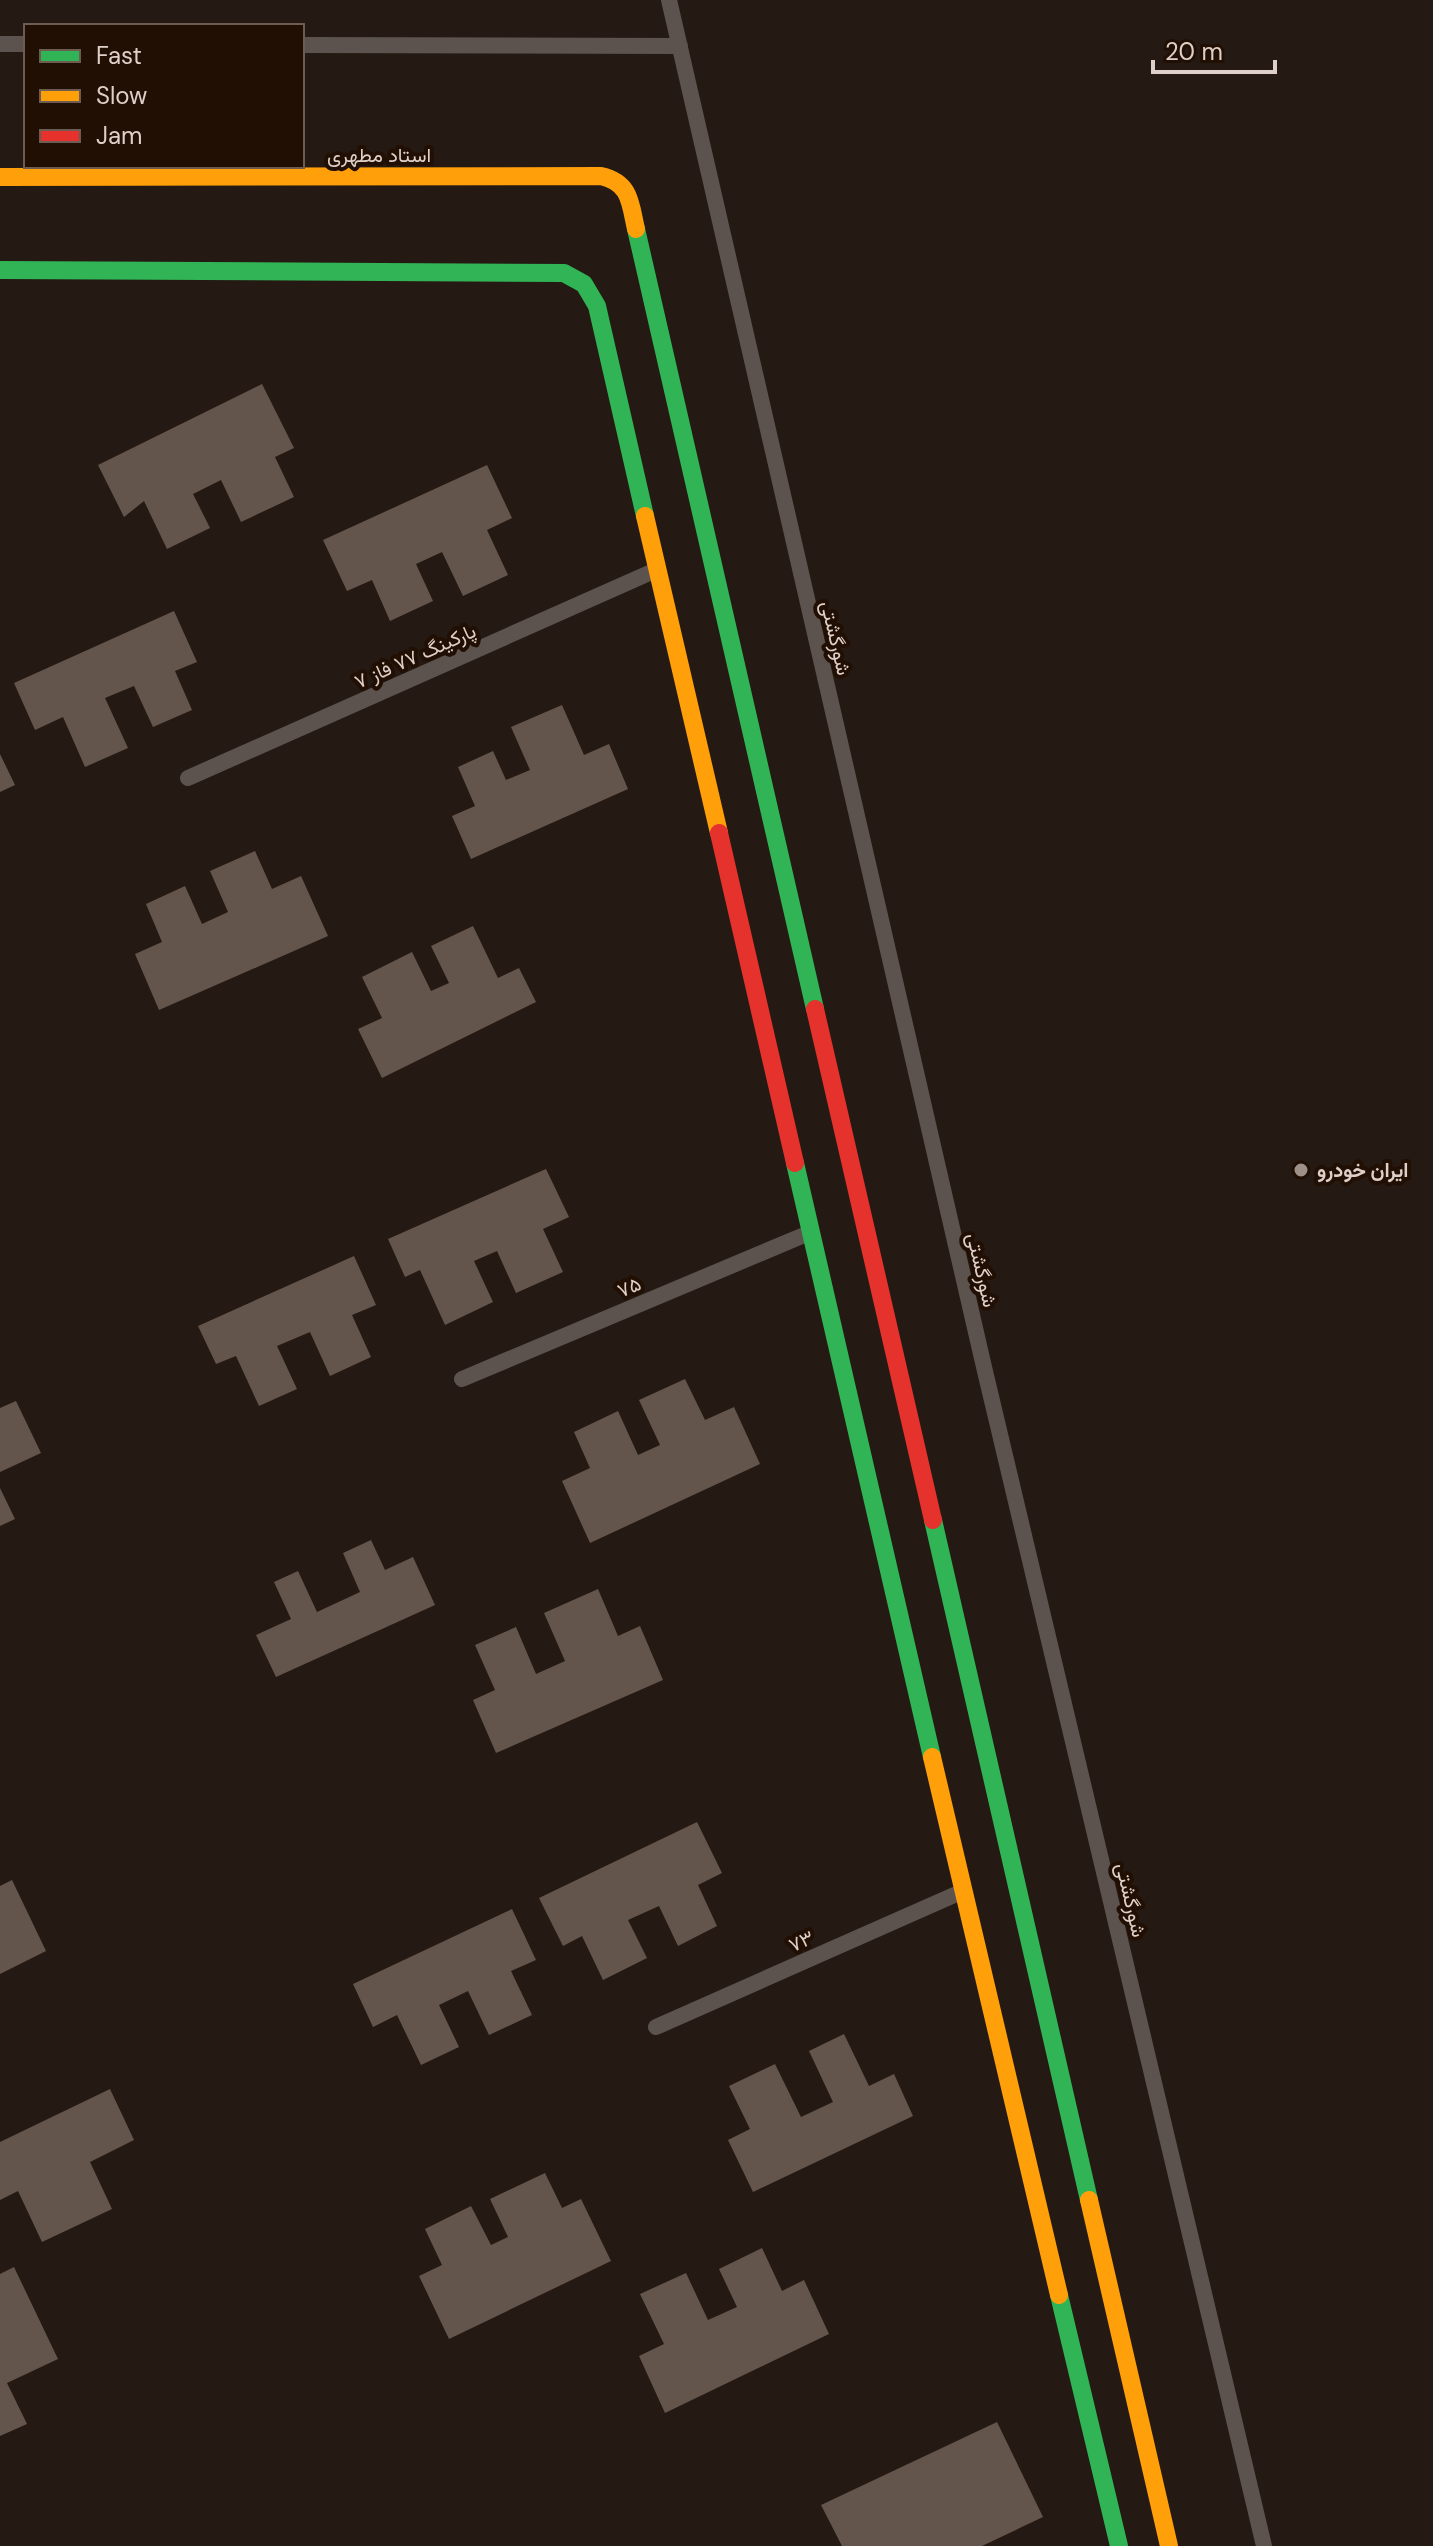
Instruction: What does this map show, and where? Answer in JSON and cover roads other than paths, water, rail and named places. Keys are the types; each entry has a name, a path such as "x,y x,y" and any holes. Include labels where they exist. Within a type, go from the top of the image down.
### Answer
{"street":[{"name":"استاد مطهری","path":"0,177 601,176 615,179 627,191 1012,1900 1169,2546"},
{"path":"0,270 564,273 584,284 597,306 817,1231 963,1891 974,1910 1119,2546"}],"lane":[{"name":"شورگشتی","path":"669,0 991,1398 1264,2546"},
{"path":"0,44 24,44"},
{"path":"304,45 680,46"},
{"name":"پارکینگ ۷۷ فاز ۷","path":"188,778 658,569"},
{"name":"۷۵","path":"462,1379 817,1231"},
{"name":"۷۳","path":"656,2027 963,1891"}],"place":[{"name":"ایران خودرو","path":"1301,1170"}]}
